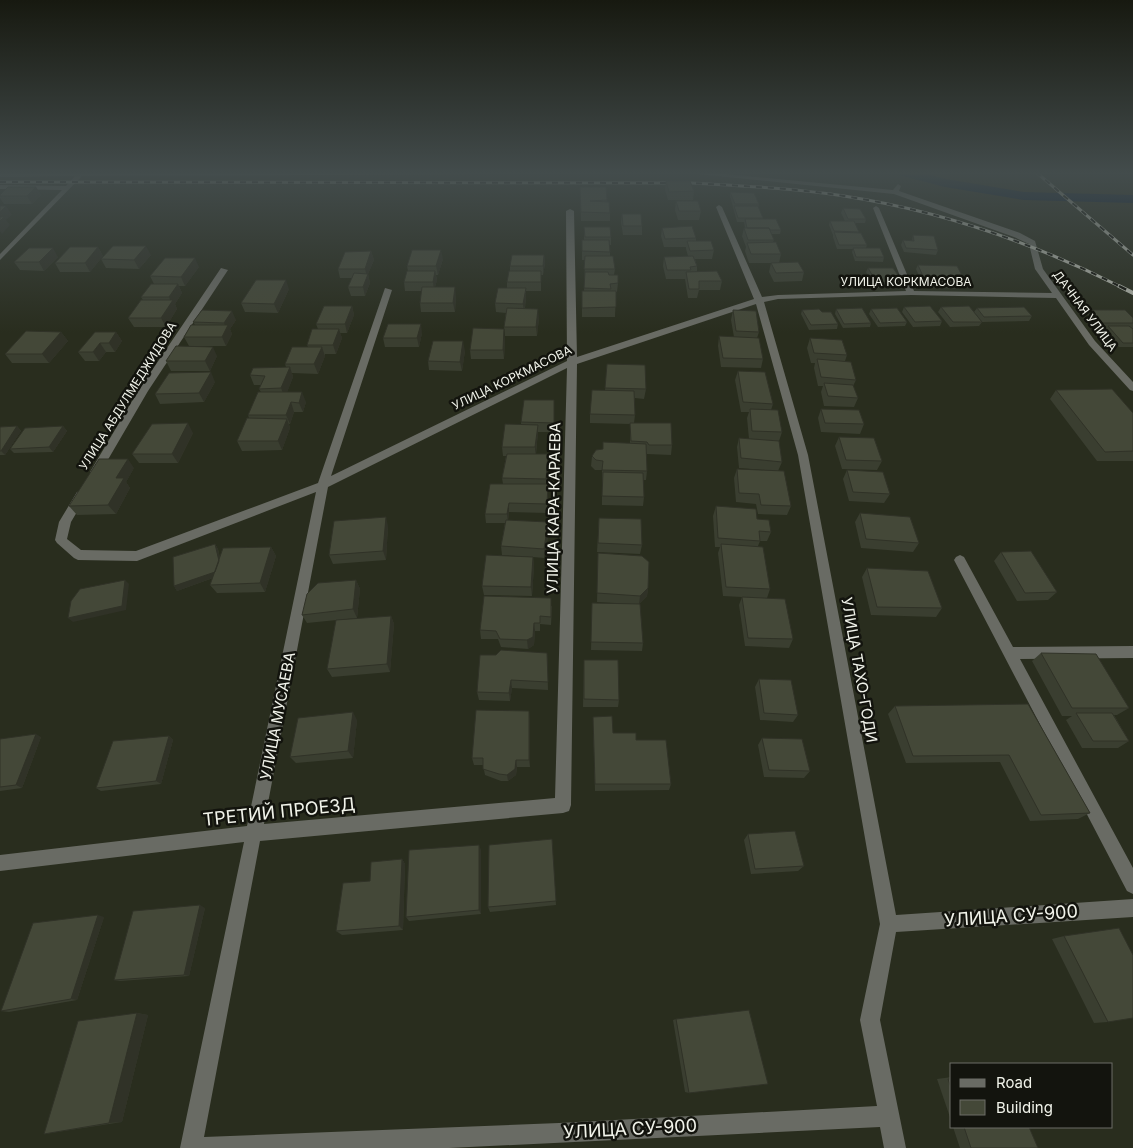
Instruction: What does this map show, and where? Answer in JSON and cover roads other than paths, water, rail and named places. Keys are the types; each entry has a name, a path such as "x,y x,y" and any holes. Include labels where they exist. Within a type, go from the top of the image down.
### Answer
{"street":[{"path":"0,258 32,226"},
{"name":"УЛИЦА КАРА-КАРАЕВА","path":"563,804 572,362 570,226"},
{"name":"УЛИЦА ТАХО-ГОДИ","path":"727,226 759,300 803,455 889,924 870,1020 895,1148"},
{"path":"883,226 911,293"},
{"name":"ДАЧНАЯ УЛИЦА","path":"993,226 1018,235 1032,243 1040,269 1058,296 1092,343 1133,388"},
{"name":"УЛИЦА АБДУЛМЕДЖИДОВА","path":"61,540 65,522 143,391 224,270"},
{"name":"УЛИЦА МУСАЕВА","path":"191,1148 323,485 388,290"},
{"name":"УЛИЦА КОРКМАСОВА","path":"61,540 78,556 137,556 323,485 572,362 759,300 778,297 911,293 1058,296"},
{"path":"960,560 1133,885"},
{"path":"1010,653 1133,652"},
{"name":"ТРЕТИЙ ПРОЕЗД","path":"0,862 254,833 563,804"},
{"name":"УЛИЦА СУ-900","path":"889,924 1133,908"},
{"name":"УЛИЦА СУ-900","path":"191,1148 560,1133 889,1116"}],"railway":[{"path":"969,226 1055,256 1121,287"},
{"path":"1099,226 1133,255"},
{"path":"1121,287 1133,293"}]}
